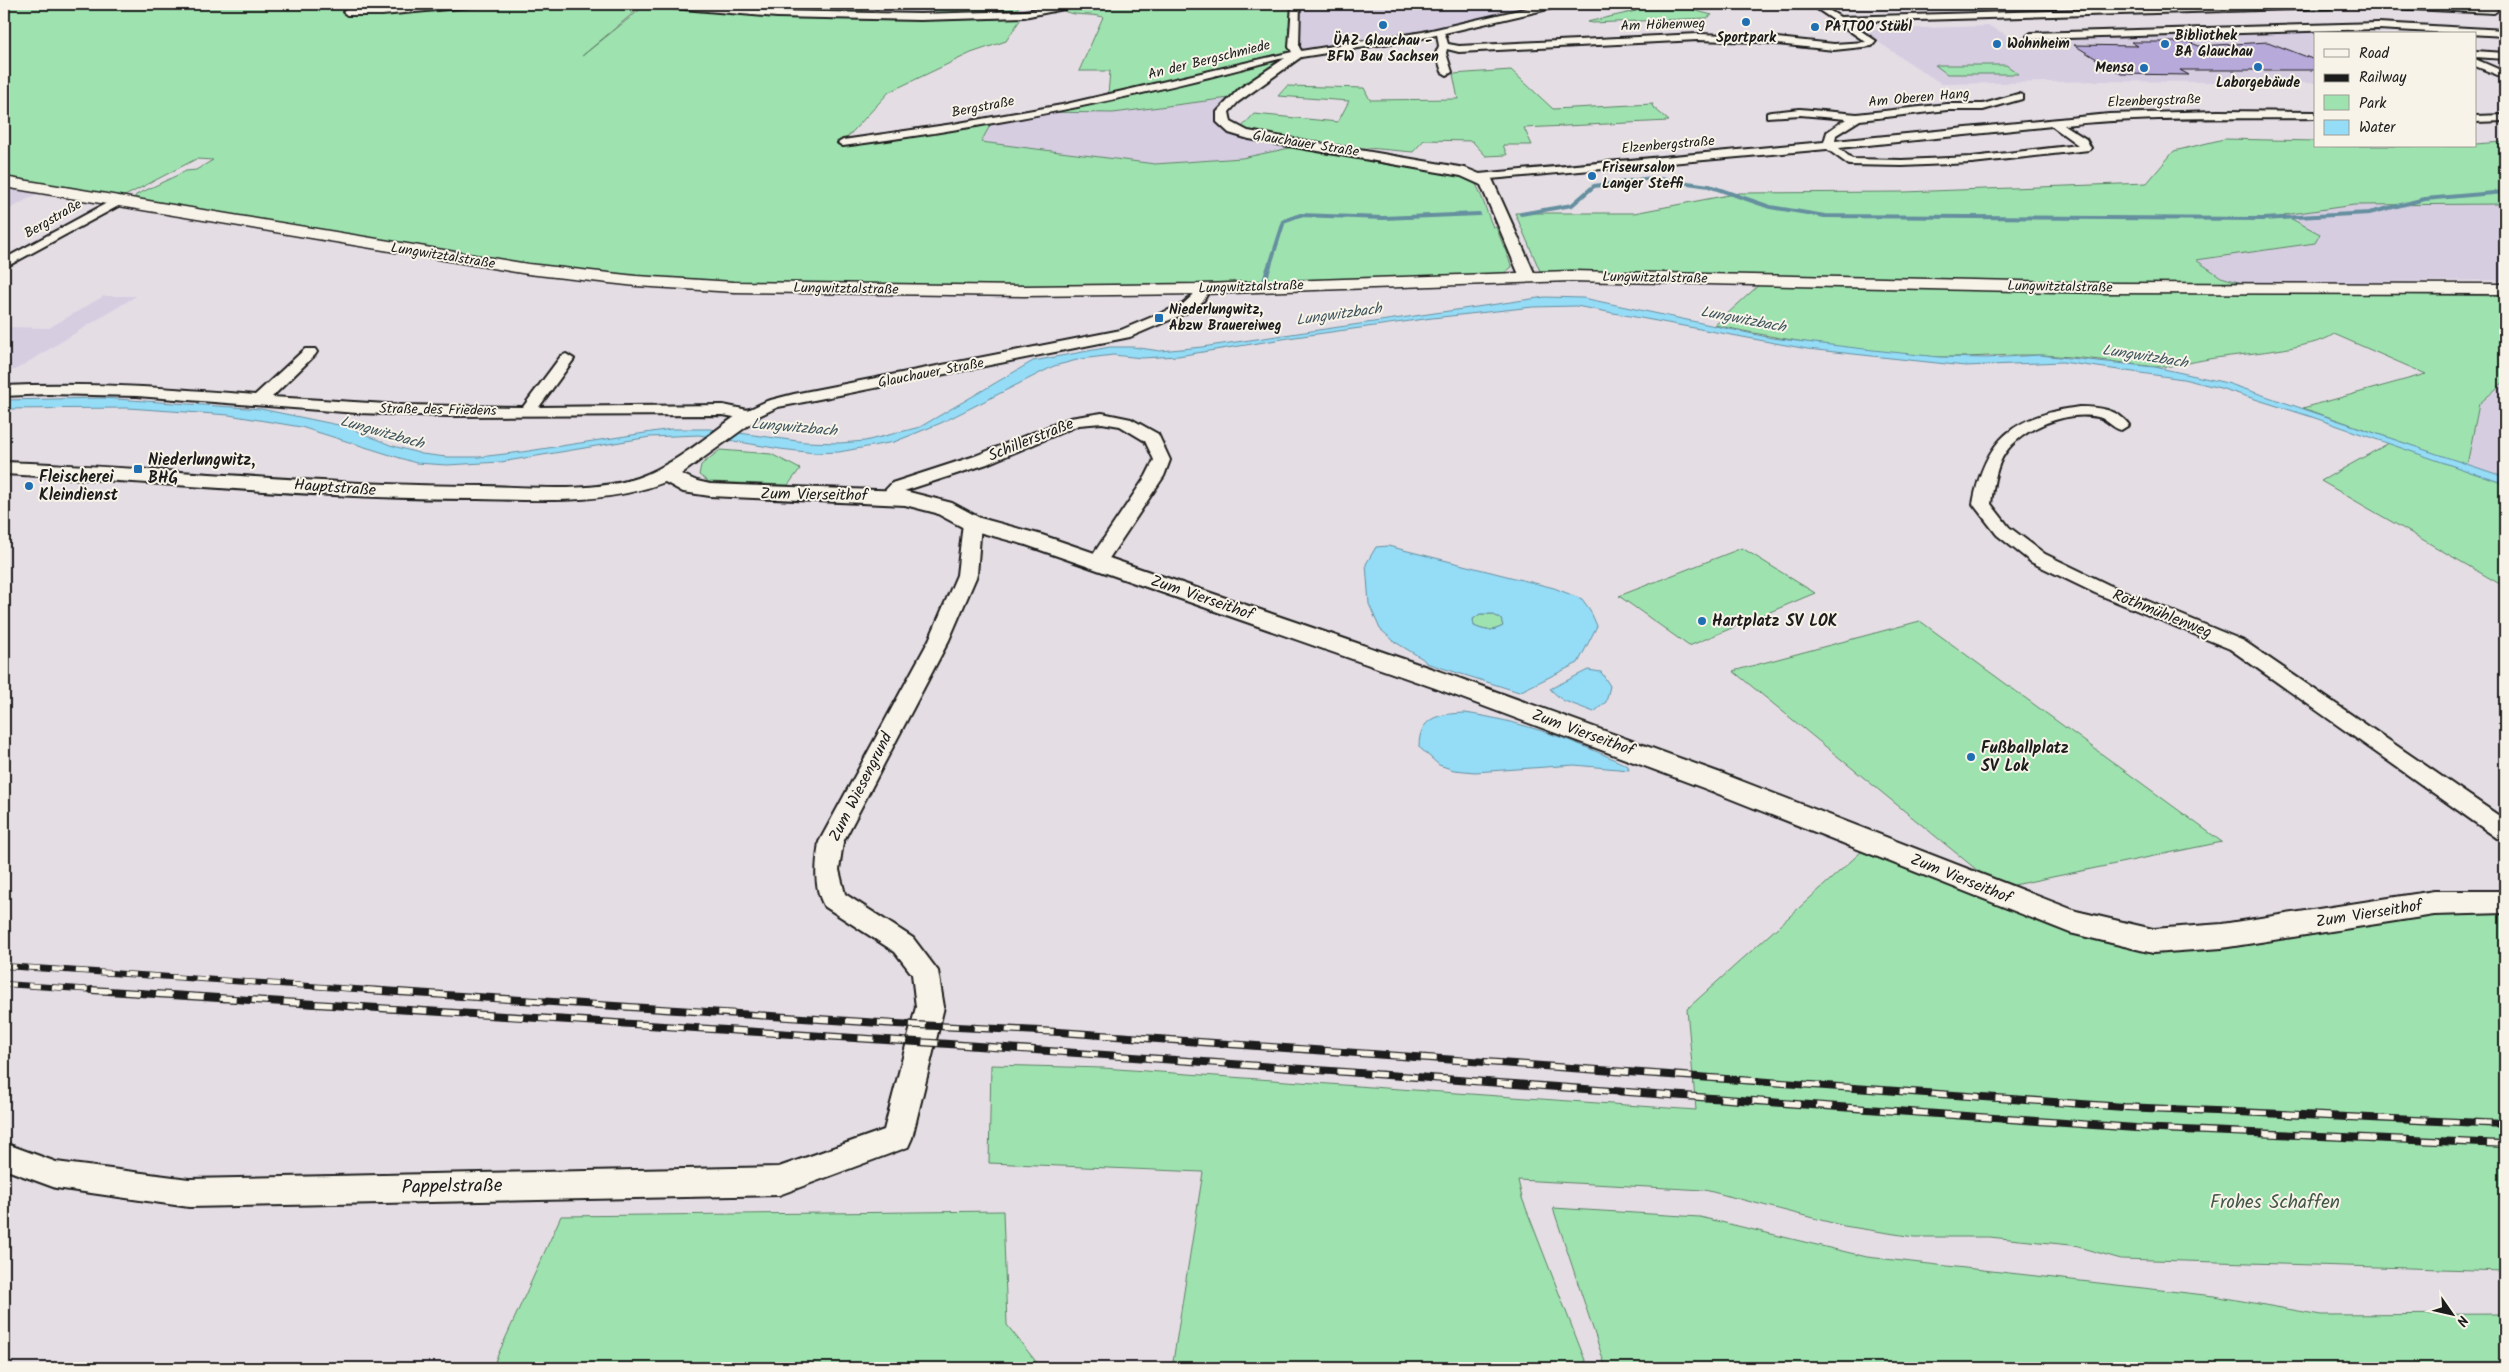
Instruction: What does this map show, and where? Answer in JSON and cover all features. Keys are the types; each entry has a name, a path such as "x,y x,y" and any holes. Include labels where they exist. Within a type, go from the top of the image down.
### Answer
{"main road":[{"name":"Lungwitztalstraße","path":"4,182 469,261 636,281 822,289 1203,289 1528,277 2102,288 2505,289"}],"street":[{"path":"347,12 392,12 481,4"},
{"path":"649,4 777,14 1032,13 1085,4"},
{"path":"1296,4 1294,46 1298,54"},
{"name":"Glauchauer Straße","path":"1479,176 1374,155 1256,138 1239,133 1227,126 1223,118 1224,110 1237,97 1298,54 1440,32 1557,4"},
{"name":"Am Höhenweg","path":"1444,46 1459,49 1632,39 1715,37 1849,47 1869,44 1872,41 1814,4"},
{"path":"2056,4 2119,33"},
{"path":"1839,20 2329,4 2402,32"},
{"path":"2350,4 2494,10"},
{"path":"2476,4 2505,15"},
{"path":"2031,36 2390,27 2505,33"},
{"path":"1440,32 1444,46 1441,52 1446,72"},
{"name":"An der Bergschmiede","path":"1128,94 1279,56 1298,54"},
{"path":"2476,54 2505,56"},
{"path":"2476,62 2505,75"},
{"name":"Bergstraße","path":"843,143 935,132 1128,94"},
{"name":"Am Oberen Hang","path":"1983,107 2018,97"},
{"name":"Am Oberen Hang","path":"1771,115 1800,112 1857,117 1947,107 1983,107 2014,111"},
{"path":"1829,145 1849,162 1902,163 1972,160 2085,148 2082,141 2058,122 2030,113"},
{"name":"Elzenbergstraße","path":"1479,176 1829,145 2109,117 2218,114 2314,115"},
{"name":"Am Oberen Hang","path":"1829,145 1831,134 1857,117"},
{"path":"2476,119 2505,118"},
{"path":"1479,176 1487,182 1528,277"},
{"name":"Bergstraße","path":"4,264 118,201"},
{"name":"Glauchauer Straße","path":"665,474 706,448 742,420 773,404 1126,334 1188,307 1199,297 1203,289"},
{"path":"259,400 310,352"},
{"path":"528,412 566,359"},
{"name":"Straße des Friedens","path":"4,392 28,390 145,391 408,411 723,410 742,420"},
{"name":"Rothmühlenweg","path":"2121,426 2116,420 2104,413 2091,412 2064,414 2032,423 2001,448 1988,475 1982,504 2003,530 2038,558 2102,589 2237,645 2505,832"},
{"name":"Schillerstraße","path":"888,497 898,487 981,460 1076,421 1102,418 1125,422 1152,438 1162,460 1155,476 1096,562"},
{"name":"Hauptstraße","path":"4,468 163,476 428,494 588,492 620,488 665,474"},
{"name":"Zum Vierseithof","path":"665,474 691,487 710,490 905,498 944,508 972,523 1034,540 1435,679 1716,782 2079,924 2153,941 2222,936 2434,903 2505,902"},
{"name":"Zum Wiesengrund","path":"898,1138 930,1007 925,971 904,945 833,899 827,870 831,842 939,640 967,575 972,523"},
{"name":"Pappelstraße","path":"4,1156 56,1174 189,1193 248,1192 779,1181 898,1138"}],"shaded area":[{"name":"ÜAZ Glauchau - BFW Bau Sachsen","path":"1299,4 1557,4 1457,28 1319,50 1298,47"},
{"path":"1989,26 2011,37 2339,31 2341,32 2314,32 2314,83 2100,81 1942,84 1860,30"},
{"path":"1237,97 1224,110 1227,126 1305,144 1242,158 1155,164 980,142 993,120 1037,112 1113,113"},
{"path":"4,186 41,192 4,212"},
{"path":"2505,204 2505,280 2245,284 2221,277 2195,260 2315,243 2319,234 2283,215 2354,205"},
{"path":"104,296 136,296 15,370 4,370 4,327 49,328"},
{"path":"2505,381 2505,477 2467,465 2479,404"}],"green space":[{"path":"4,4 644,4 582,56 647,4 869,4 858,15 1024,14 1006,41 971,53 889,92 843,142 993,120 981,142 1155,164 1242,158 1299,146 1457,175 1473,179 1493,227 1496,227 1512,267 1504,273 1308,282 1097,286 937,286 737,282 626,275 525,264 134,199 136,195 186,171 196,170 213,160 196,159 125,196 117,197 4,178"},
{"path":"940,4 1021,4 1014,12 931,16"},
{"path":"1085,4 1296,4 1295,23 1288,27 1292,52 1280,55 1298,54 1237,97 1113,113 1038,112 1108,95 1110,71 1079,71 1103,17 1075,14 1060,9"},
{"path":"1639,4 1703,4 1693,10 1712,15 1707,18 1587,22 1636,11 1626,8"},
{"path":"1935,65 2006,65 2019,74 1947,74"},
{"path":"1511,70 1553,109 1653,104 1652,106 1669,121 1524,128 1532,145 1503,145 1507,155 1486,156 1472,141 1424,140 1413,152 1311,143 1239,130 1254,114 1338,122 1349,101 1278,96 1287,86 1364,88 1370,100 1458,99 1453,74"},
{"path":"2224,139 2314,141 2314,148 2476,148 2476,144 2505,142 2505,204 2354,205 2284,215 2320,234 2315,243 2196,260 2221,277 2245,284 1973,282 1540,271 1515,213 1634,213 1739,193 1904,192 2147,183 2174,151"},
{"path":"1760,284 2505,296 2505,381 2479,404 2467,465 2303,408 2426,374 2334,334 2310,344 2155,367 2085,358 2042,355 1940,357 1883,353 1798,341 1715,325"},
{"path":"2389,443 2505,484 2505,587 2321,481"},
{"path":"720,450 771,454 800,469 788,485 709,482 699,475 701,465"},
{"name":"Hartplatz SV LOK","path":"1742,548 1815,593 1689,646 1619,596"},
{"path":"1480,614 1492,614 1501,619 1503,626 1489,630 1474,626 1473,619"},
{"name":"Fußballplatz SV Lok","path":"1920,621 2222,842 1999,888 1733,671"},
{"name":"Frohes Schaffen","path":"1871,843 2153,941 2434,903 2505,902 2505,1271 2121,1259 2071,1245 1989,1237 1914,1237 1844,1226 1705,1190 1518,1180 1522,1198 1588,1368 1172,1368 1203,1172 989,1163 991,1065 1103,1068 1696,1110 1687,1009"},
{"path":"1553,1208 1700,1217 1867,1257 2214,1296 2321,1315 2505,1314 2505,1368 1606,1368"},
{"path":"1003,1211 1007,1325 1041,1368 492,1368 561,1216"}],"water":[{"path":"1545,297 1583,298 1772,338 1873,350 1939,357 1987,358 2040,355 2155,367 2227,383 2505,477 2505,484 2312,417 2220,388 2183,379 2062,362 1965,366 1807,349 1576,306 1533,307 1432,318 1178,356 1142,358 1113,355 1081,359 1054,366 941,423 894,442 839,452 815,453 780,449 699,435 650,437 501,462 447,465 416,463 301,427 229,415 128,408 4,409 4,400 102,398 261,409 348,427 390,445 422,454 446,457 479,457 522,452 671,429 710,429 805,442 840,443 865,441 920,427 1033,361 1110,347 1133,347 1160,351 1202,347"},
{"path":"1388,546 1554,588 1582,599 1590,610 1597,626 1578,663 1519,692 1426,663 1423,659 1395,642 1380,629 1369,604 1366,564 1376,547","holes":["1480,614 1492,614 1501,619 1503,626 1489,630 1474,626 1473,619"]},
{"path":"1588,670 1601,672 1610,686 1606,702 1594,712 1562,700 1550,689"},
{"path":"1465,713 1507,721 1569,740 1628,766 1629,770 1574,765 1475,772 1454,770 1439,765 1419,747 1423,729 1427,723 1439,716"}],"building":[{"path":"2131,42 2189,42 2199,46 2268,42 2314,60 2314,70 2180,70 2189,75 2121,74 2074,45 2138,46"}],"waterway":[{"path":"1521,214 1572,205 1594,186 1652,178 1709,186 1770,207 1825,216 2263,219 2369,213 2425,199 2505,192"},
{"path":"1270,265 1284,221 1300,215 1383,218 1479,214"},
{"path":"1264,282 1270,264"}],"railway":[{"path":"4,966 386,991"},
{"path":"4,984 111,991"},
{"path":"92,990 949,1044 2136,1128 2505,1144"},
{"path":"367,990 896,1024 1059,1032 2124,1107 2505,1124"}],"place":[{"name":"Sportpark","path":"1746,22"},
{"name":"ÜAZ Glauchau - BFW Bau Sachsen","path":"1383,25"},
{"name":"PATTOO Stübl","path":"1815,27"},
{"name":"Wohnheim","path":"1997,44"},
{"name":"Bibliothek BA Glauchau","path":"2165,44"},
{"name":"Laborgebäude","path":"2258,67"},
{"name":"Mensa","path":"2144,68"},
{"name":"Friseursalon Langer Steffi","path":"1592,176"},
{"name":"Niederlungwitz, Abzw Brauereiweg","path":"1159,318"},
{"name":"Niederlungwitz, BHG","path":"138,469"},
{"name":"Fleischerei Kleindienst","path":"29,486"},
{"name":"Hartplatz SV LOK","path":"1702,621"},
{"name":"Fußballplatz SV Lok","path":"1971,757"}],"water label":[{"name":"Lungwitzbach","path":"1339,315"},
{"name":"Lungwitzbach","path":"1743,320"},
{"name":"Lungwitzbach","path":"2145,357"},
{"name":"Lungwitzbach","path":"794,428"},
{"name":"Lungwitzbach","path":"382,433"}]}
